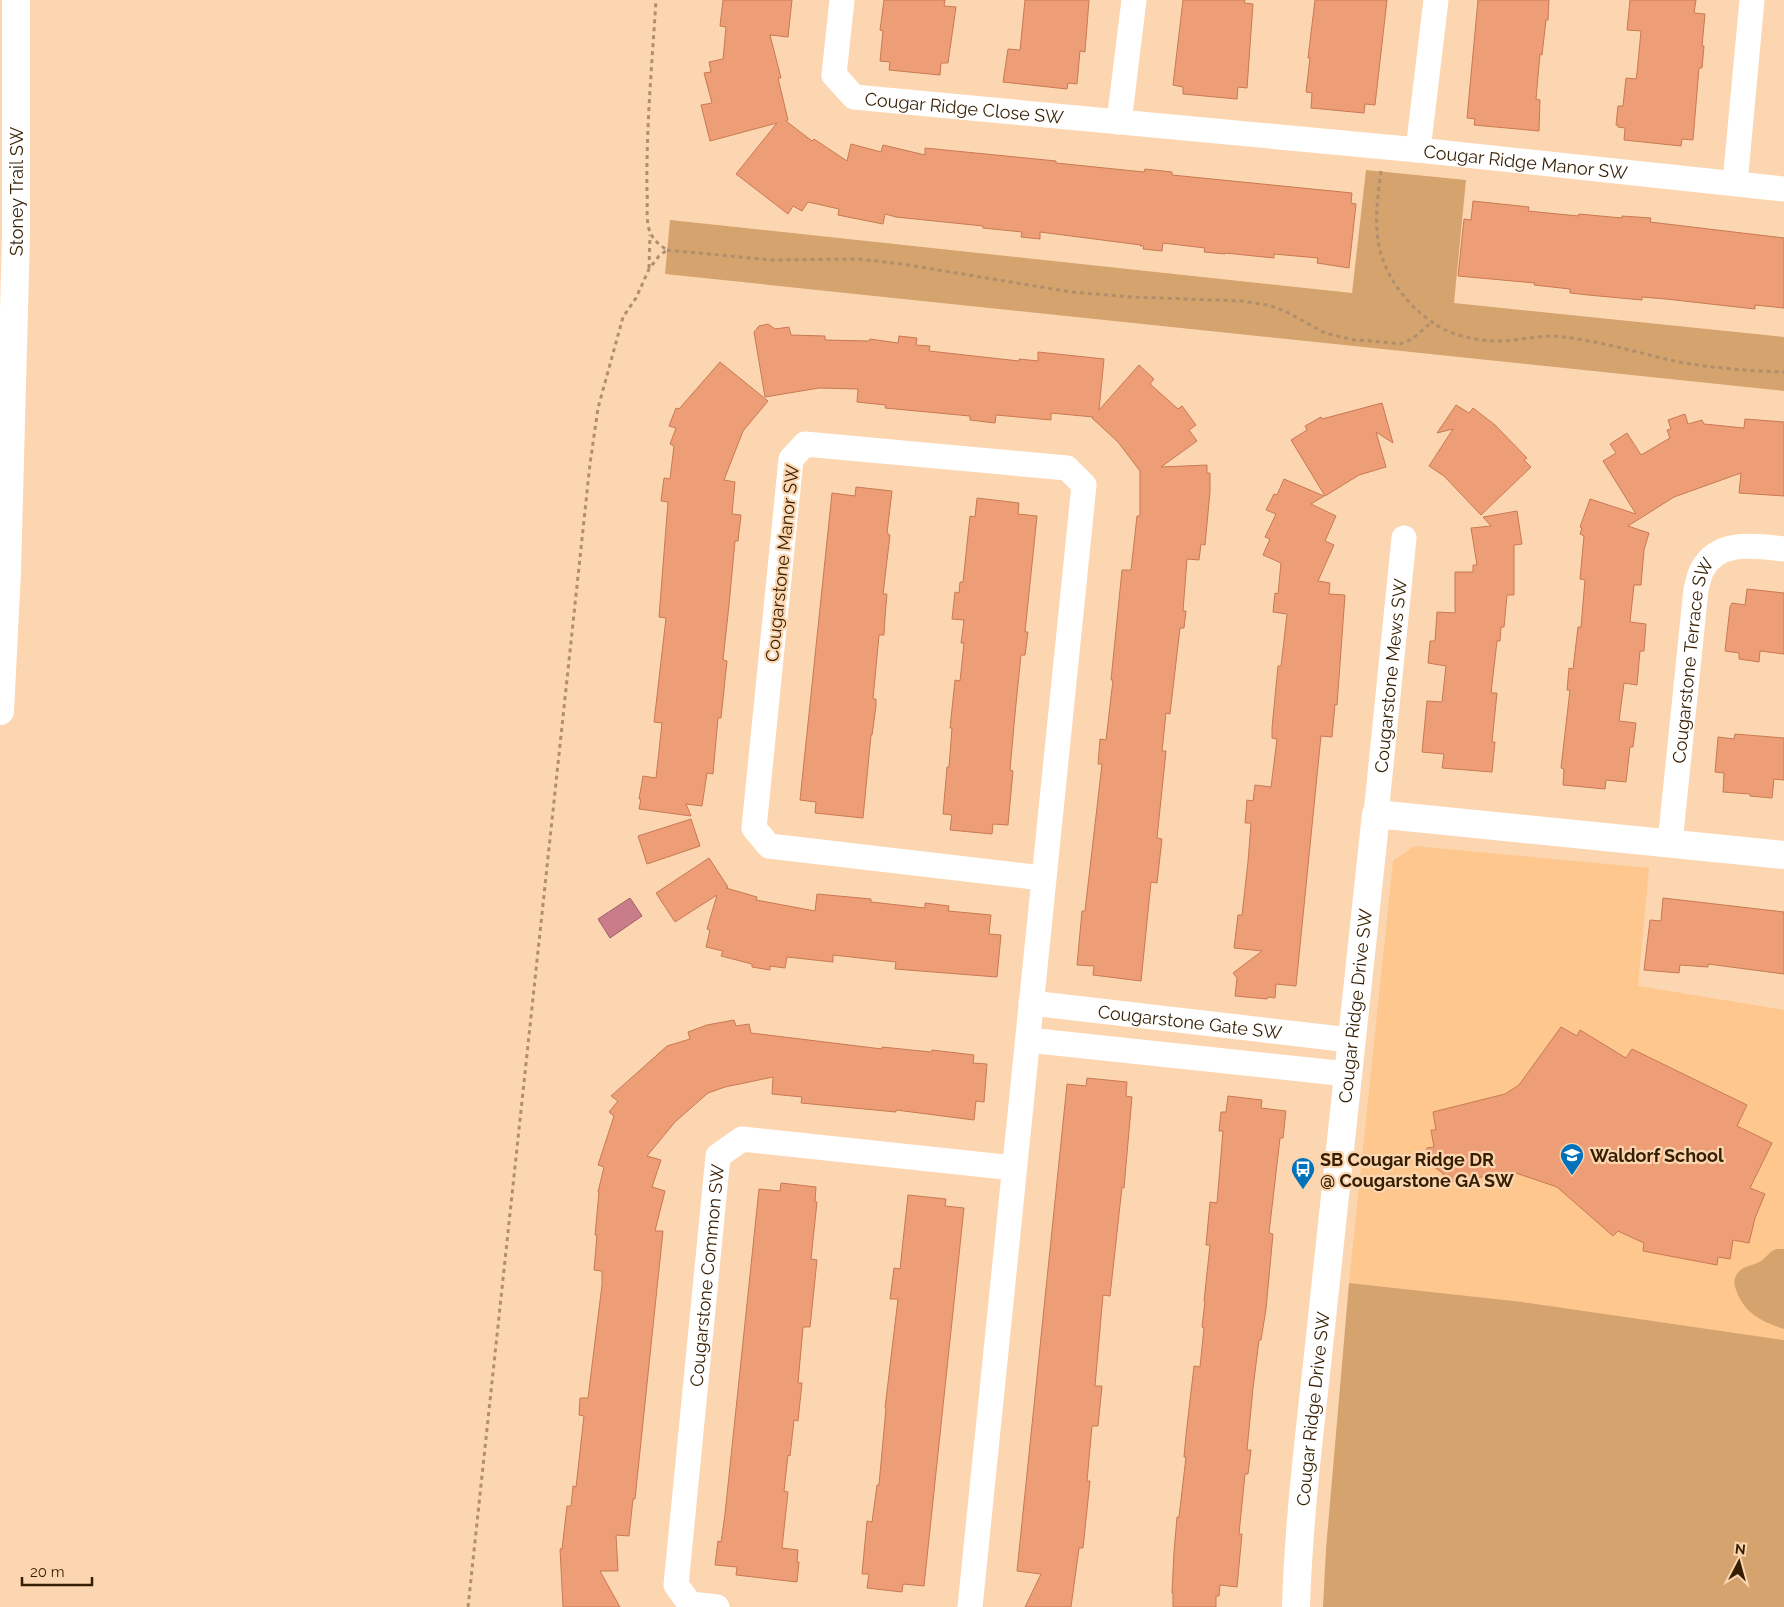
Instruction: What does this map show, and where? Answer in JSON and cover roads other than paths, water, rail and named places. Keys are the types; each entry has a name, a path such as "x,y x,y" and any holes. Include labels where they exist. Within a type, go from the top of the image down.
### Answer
{"main road":[{"name":"Stoney Trail SW","path":"0,711 7,562 16,235 16,0"},
{"path":"1376,814 1784,855"},
{"name":"Cougar Ridge Drive SW","path":"1296,1607 1297,1576 1308,1460 1350,1040 1376,814"}],"street":[{"name":"Cougar Ridge Close SW","path":"842,0 834,75 854,97 1418,150"},
{"path":"1120,122 1134,0"},
{"name":"Cougar Ridge Manor SW","path":"1436,0 1418,150 1784,188"},
{"path":"1735,183 1752,0"},
{"name":"Cougarstone Manor SW","path":"1028,1040 1042,878 1084,485 1067,468 805,444 792,459 754,828 769,846 1042,878"},
{"name":"Cougarstone Mews SW","path":"1376,814 1404,538"},
{"name":"Cougarstone Terrace SW","path":"1670,843 1696,589 1702,570 1713,556 1731,547 1748,546 1784,549"},
{"name":"Cougarstone Gate SW","path":"1031,1003 1350,1040"},
{"path":"970,1607 1028,1040"},
{"name":"Cougarstone Gate SW","path":"1028,1040 1347,1074"},
{"name":"Cougarstone Common SW","path":"717,1607 690,1604 676,1585 718,1156 742,1139 1014,1168"}],"place":[{"name":"Waldorf School","path":"1572,1176"},
{"name":"SB Cougar Ridge DR @ Cougarstone GA SW","path":"1303,1190"}]}
